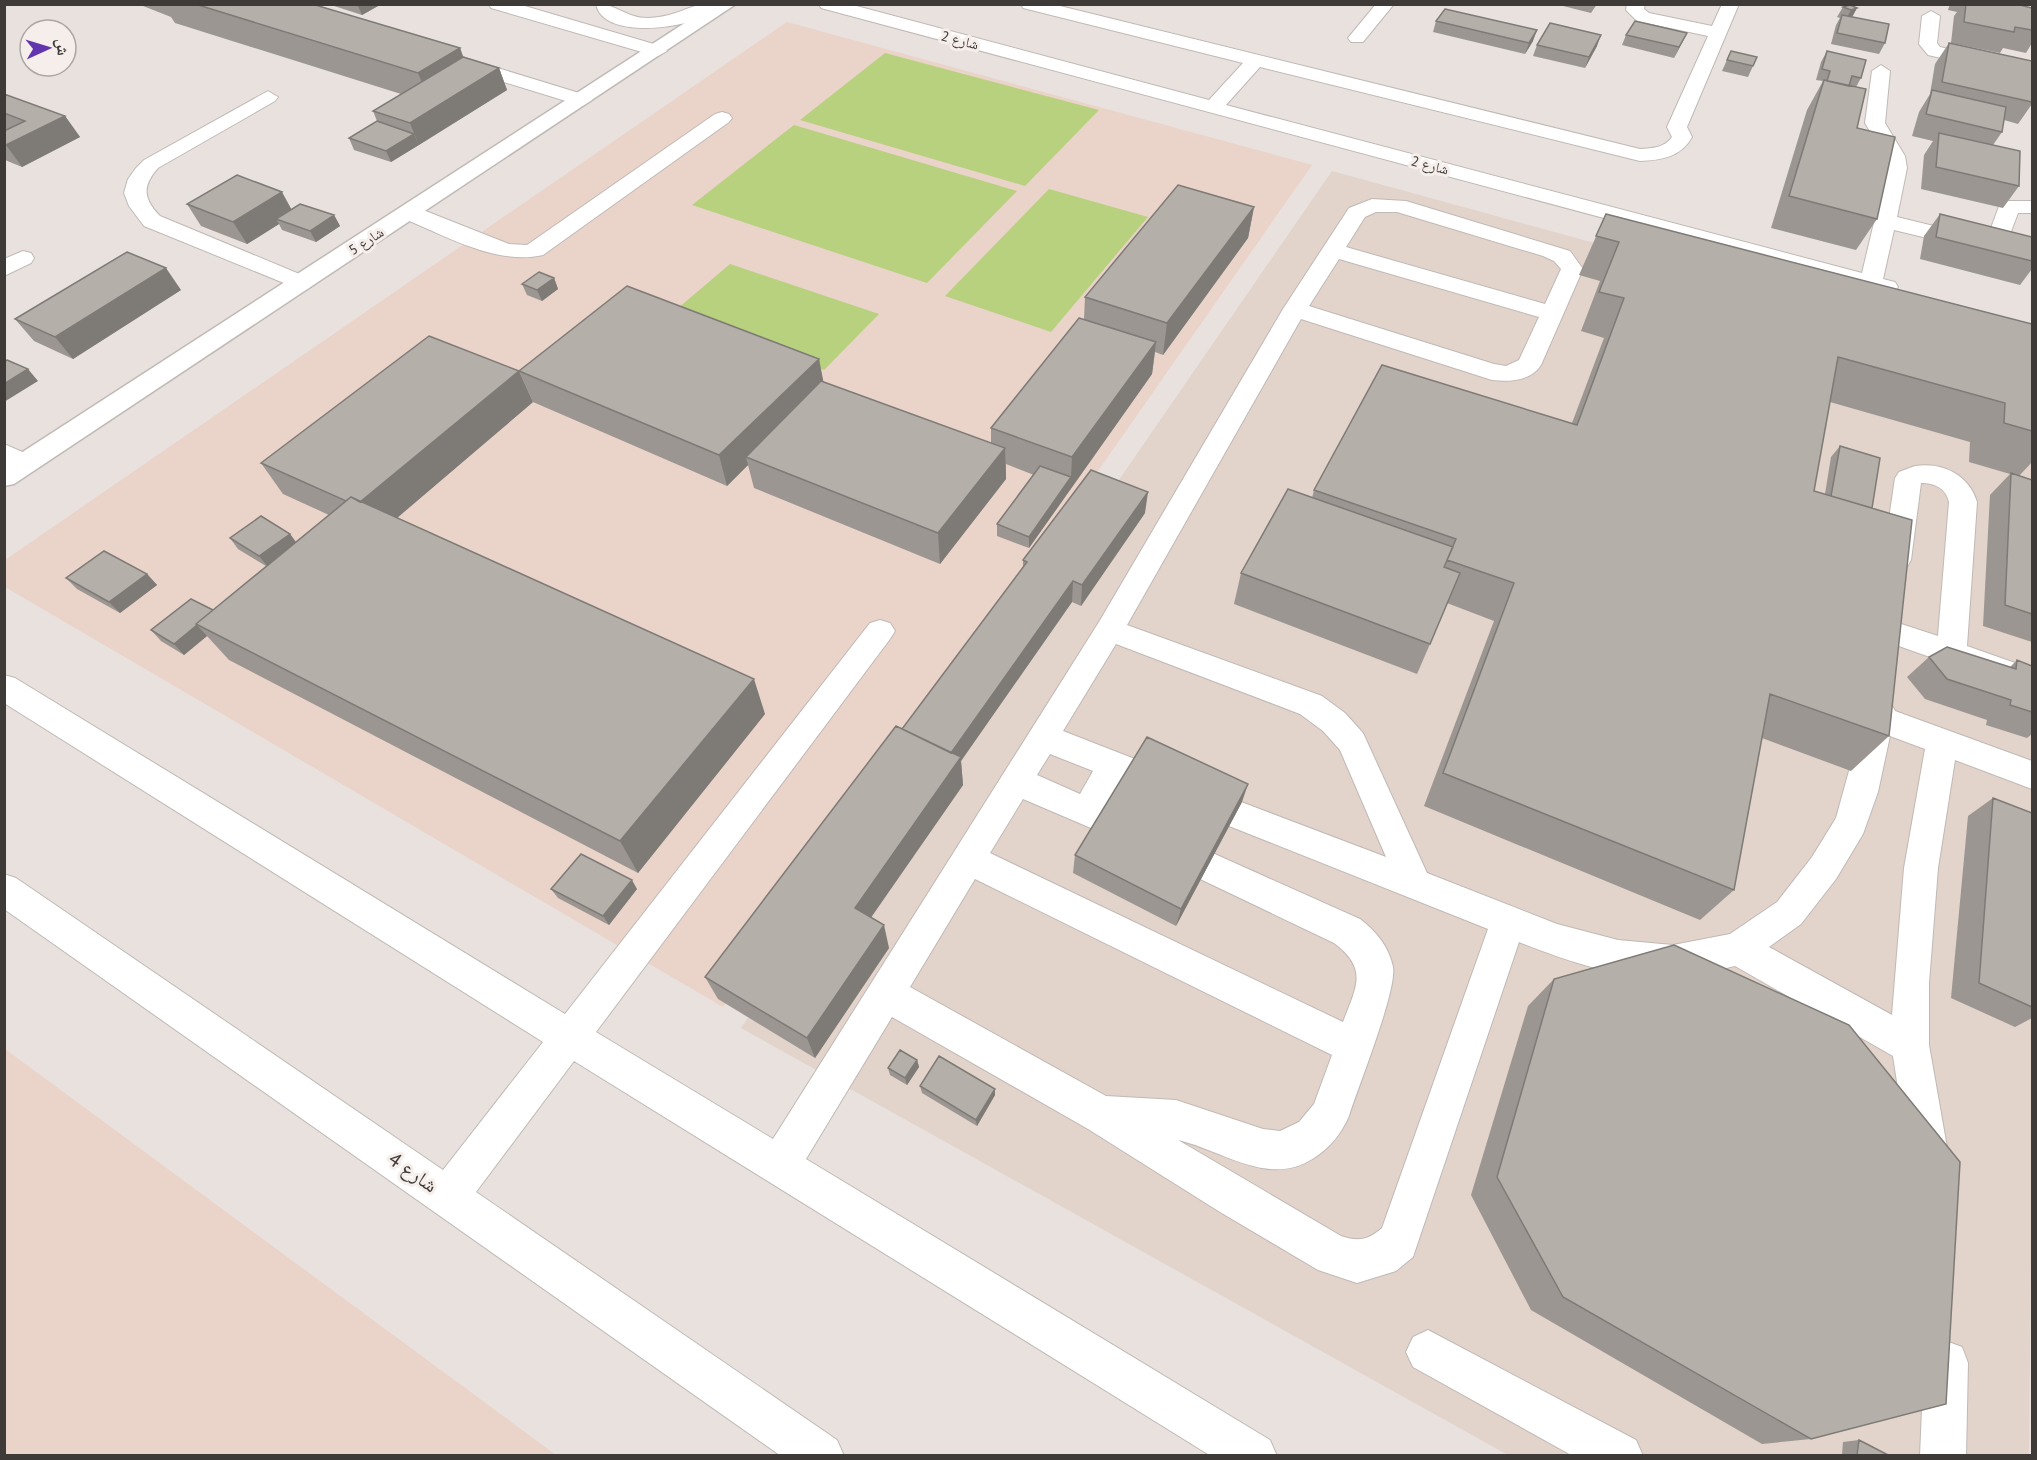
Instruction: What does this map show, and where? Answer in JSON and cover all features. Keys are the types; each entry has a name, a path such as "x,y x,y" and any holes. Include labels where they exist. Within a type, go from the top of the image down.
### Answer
{"street":[{"name":"شارع 5","path":"11,464 301,284 728,4"}],"lane":[{"path":"497,4 658,51"},
{"path":"605,4 606,10 616,17 633,22 656,23 677,21 717,4"},
{"name":"شارع 2","path":"827,4 1903,291"},
{"path":"1029,4 1622,153 1656,154 1670,150 1678,144 1682,137 1677,127 1731,4"},
{"path":"1357,38 1386,4"},
{"path":"1636,4 1635,10 1643,17 1719,33"},
{"path":"1931,16 1928,44 1934,51 2032,74"},
{"path":"446,58 582,100"},
{"path":"1213,107 1255,61"},
{"path":"1871,283 1897,168 1895,156 1875,123 1881,71"},
{"path":"268,97 151,164 141,174 134,195 137,205 152,221 301,284"},
{"path":"410,213 504,250 524,253 535,250 722,118"},
{"path":"780,1165 1109,630 1295,309 1357,213 1372,205 1398,206 1562,256 1572,269 1554,314 1529,365 1509,374 1492,372 1295,309"},
{"path":"1885,221 1985,245 1994,244 1998,240 2009,206 2032,207"},
{"path":"1333,250 1554,314"},
{"path":"1236,814 1508,922 1618,957 1673,962 1738,949 1789,913 1824,868 1851,824 1862,792 1878,718 1908,478 1914,474 1924,474 1947,481 1963,495 1952,653"},
{"path":"1109,630 1311,705 1334,722 1352,742 1415,884"},
{"path":"448,1196 880,631"},
{"path":"1889,631 2032,681"},
{"path":"4,687 570,1038 1254,1455"},
{"path":"1878,718 2032,775"},
{"path":"1016,781 1096,815 1124,769 1043,737"},
{"path":"1933,1184 1910,1045 1911,983 1921,867 1942,741"},
{"path":"968,859 1354,1046"},
{"path":"1102,1115 1154,1117 1184,1122 1259,1149 1282,1151 1302,1146 1318,1133 1329,1116 1375,984 1377,969 1371,954 1361,940 1347,931 1208,866"},
{"name":"شارع 4","path":"4,889 821,1455"},
{"path":"885,993 1102,1115 1234,1198 1333,1255 1357,1262 1381,1256 1398,1242 1508,922"},
{"path":"1738,949 1910,1045"},
{"path":"1943,1455 1947,1326"},
{"path":"1428,1352 1620,1455"}],"shaded area":[{"path":"787,22 1312,165 723,1007 5,587 5,560"},
{"path":"1332,171 2032,363 2032,1147 2029,1455 1508,1455 741,1028"},
{"path":"5,1049 556,1455 5,1455"}],"green space":[{"path":"885,53 1099,110 1025,186 800,120"},
{"path":"794,125 1017,191 927,283 692,205"},
{"path":"1049,189 1148,217 1051,332 945,296"},
{"path":"730,264 879,314 824,370 670,315"}],"building":[{"path":"195,4 312,4 460,48 418,73"},
{"path":"1966,4 2016,4 2032,8 2032,30 2015,27 2014,32 1964,22"},
{"path":"1850,5 1857,8 1851,10 1843,7"},
{"path":"1445,9 1537,30 1529,43 1436,21"},
{"path":"1842,15 1889,24 1885,43 1837,33"},
{"path":"1635,21 1687,33 1679,47 1626,35"},
{"path":"1550,23 1601,35 1589,57 1537,45"},
{"path":"1949,43 2032,61 2032,102 1942,82"},
{"path":"1731,51 1757,57 1753,66 1727,60"},
{"path":"1827,51 1866,60 1861,78 1852,76 1849,86 1827,81 1830,71 1822,69"},
{"path":"463,57 499,68 410,123 373,111"},
{"path":"1824,80 1866,89 1857,128 1895,137 1877,219 1789,196"},
{"path":"1932,90 2006,107 2002,132 1926,114"},
{"path":"4,94 65,116 6,145 4,144 4,131 25,121 4,113"},
{"path":"377,121 414,134 386,151 349,138"},
{"path":"1939,133 2020,151 2019,186 1936,167"},
{"path":"237,175 282,192 233,222 187,204"},
{"path":"1178,185 1254,207 1167,323 1085,297"},
{"path":"300,204 334,215 310,231 276,219"},
{"path":"1606,214 2032,324 2032,431 2004,423 2005,403 1838,357 1814,491 1912,520 1889,736 1770,694 1734,890 1443,773 1514,583 1447,560 1456,539 1314,490 1382,365 1577,425 1624,298 1599,292 1619,242 1596,236"},
{"path":"1940,214 2032,237 2032,261 1936,237"},
{"path":"127,252 166,268 55,337 15,319"},
{"path":"539,272 554,278 537,290 522,284"},
{"path":"627,286 819,359 719,455 519,371"},
{"path":"1079,318 1156,342 1072,457 991,428"},
{"path":"429,336 519,371 360,502 351,497 346,501 261,463"},
{"path":"7,360 28,369 4,384 4,362"},
{"path":"821,381 1005,448 938,533 746,457"},
{"path":"1840,446 1880,458 1872,508 1831,496"},
{"path":"1040,466 1071,477 1029,537 997,524"},
{"path":"1091,470 1148,492 1082,585 1073,581 951,753 902,729 1027,562 1023,560"},
{"path":"2011,473 2032,480 2032,614 2005,605"},
{"path":"1288,489 1453,547 1444,567 1460,573 1430,644 1241,573"},
{"path":"351,497 754,679 620,841 196,624"},
{"path":"261,516 290,534 259,556 230,538"},
{"path":"104,551 147,574 109,602 66,578"},
{"path":"191,599 213,610 174,644 151,630"},
{"path":"1947,647 2016,669 2017,660 2032,666 2032,712 2010,705 2011,700 1947,679 1929,657"},
{"path":"896,726 961,757 855,908 884,925 807,1038 705,977"},
{"path":"1147,737 1248,784 1181,909 1075,855"},
{"path":"1993,798 2032,813 2032,1007 1979,983"},
{"path":"581,854 632,880 603,916 551,889"},
{"path":"1674,945 1849,1025 1960,1162 1946,1404 1811,1439 1563,1297 1497,1177 1554,979"},
{"path":"900,1050 917,1060 905,1078 888,1068"},
{"path":"939,1056 995,1089 976,1120 920,1086"},
{"path":"1859,1440 1888,1455 1857,1455"}]}
